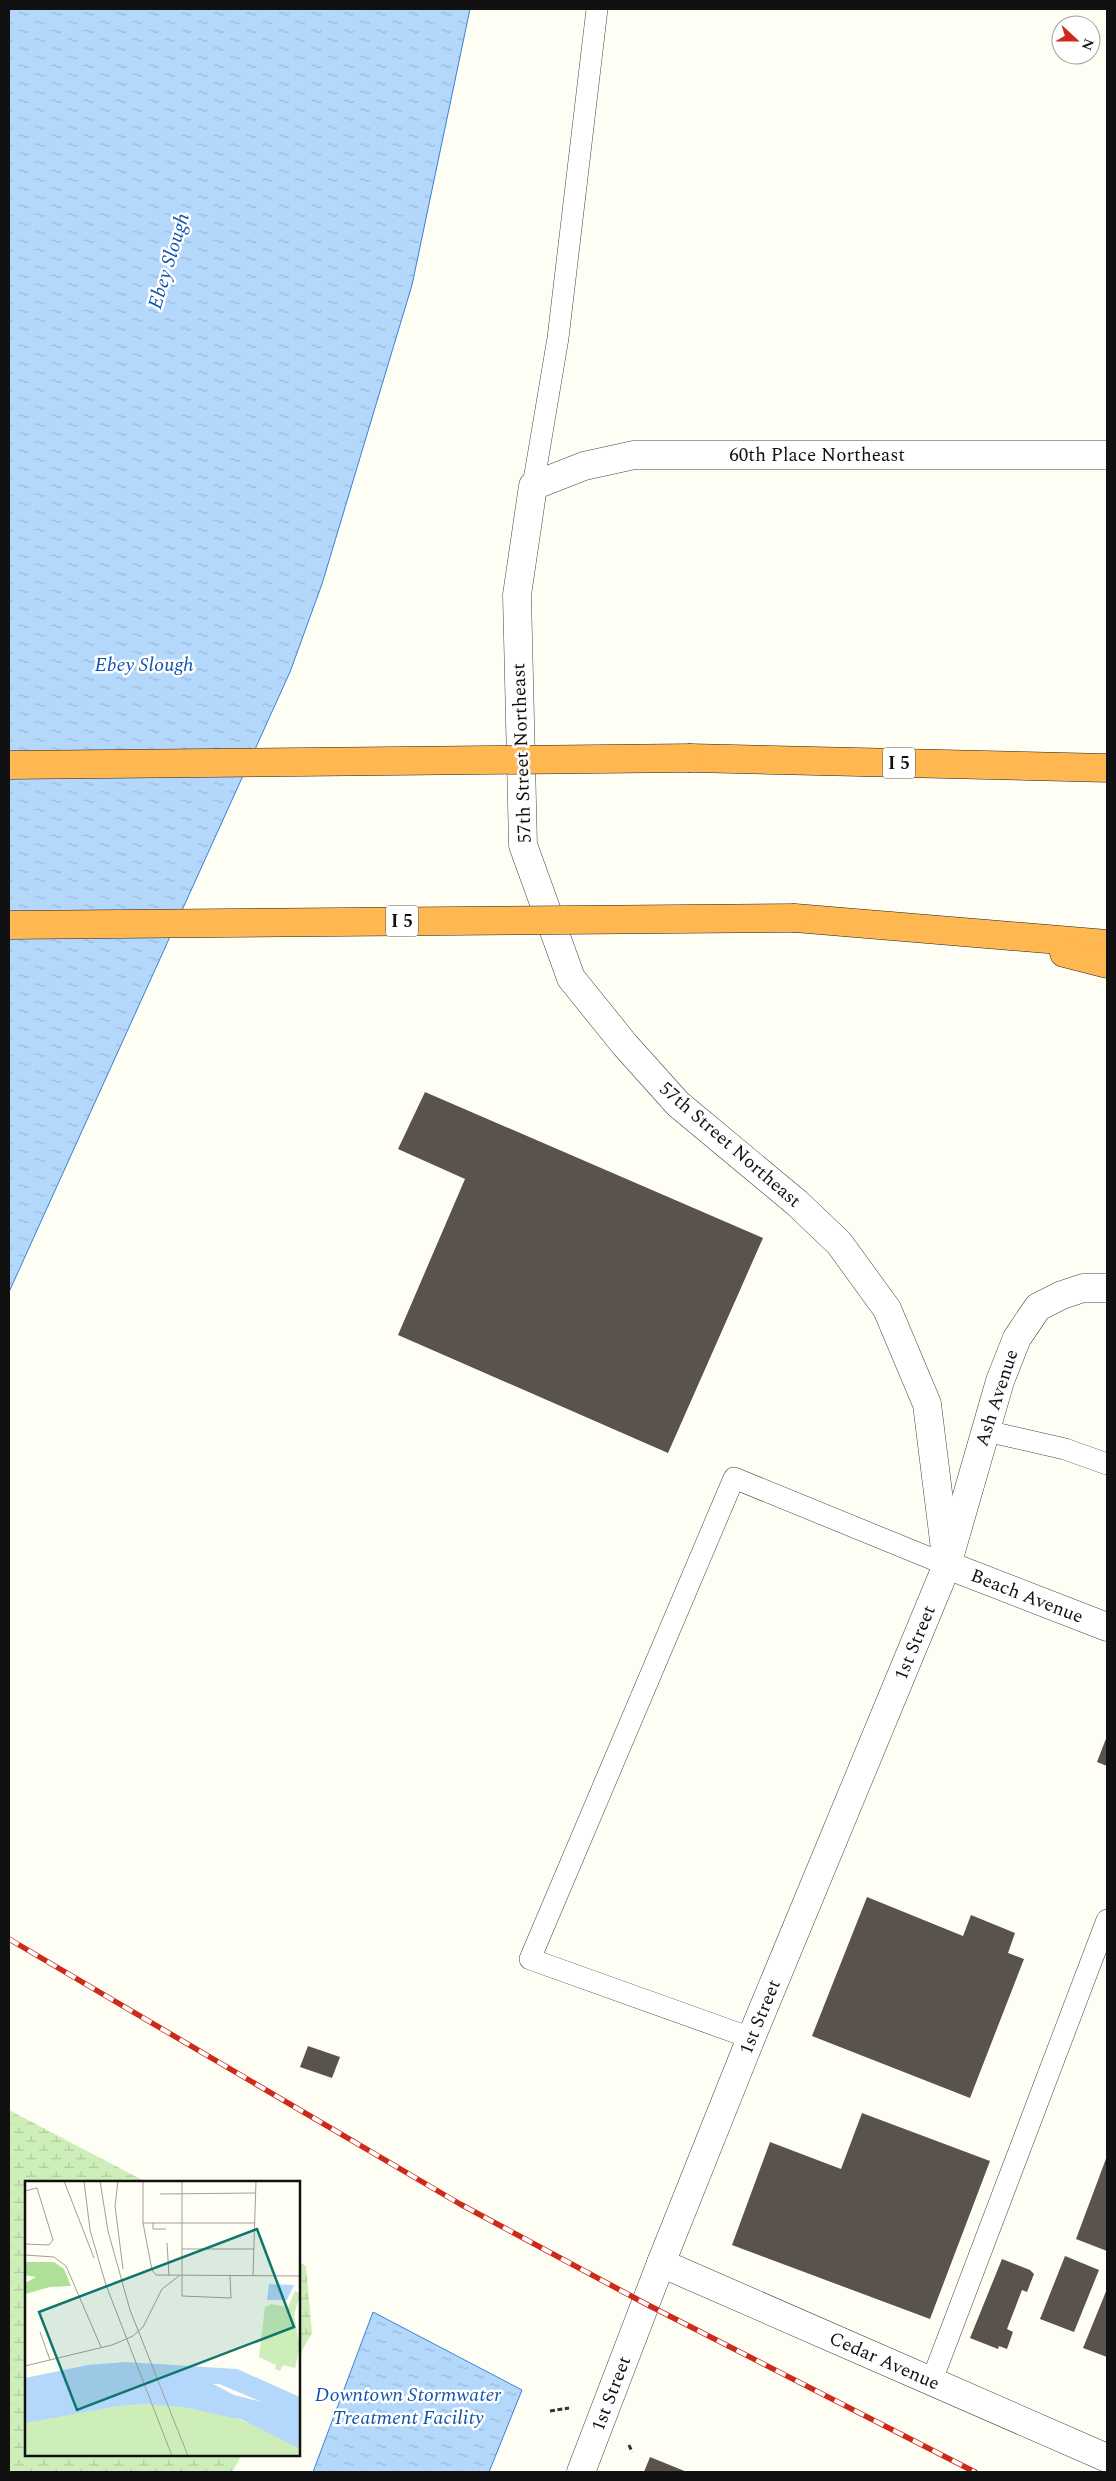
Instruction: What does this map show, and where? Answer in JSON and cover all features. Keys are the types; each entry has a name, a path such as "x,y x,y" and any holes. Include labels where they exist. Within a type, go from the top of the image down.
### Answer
{"highway":[{"name":"I 5","path":"9,765 692,758 1107,768"},
{"name":"I 5","path":"9,924 795,918 1107,944"},
{"path":"980,932 1107,964"}],"street":[{"name":"60th Place Northeast","path":"533,486 584,466 634,456 1107,455"},
{"name":"57th Street Northeast","path":"533,486 517,595 523,844 571,978 624,1046 678,1104 797,1204 839,1243 887,1308 927,1404 947,1565"},
{"name":"Ash Avenue","path":"947,1565 1000,1381 1017,1338 1038,1307 1062,1295 1083,1288 1107,1288"},
{"name":"Beach Avenue","path":"947,1565 1107,1627"},
{"name":"1st Street","path":"581,2472 661,2263 751,2038 947,1565"},
{"name":"Cedar Avenue","path":"661,2263 1107,2458"}],"lane":[{"path":"533,486 558,338 597,9"},
{"path":"986,1431 1065,1449 1107,1464"},
{"path":"751,2038 530,1959 734,1478 947,1565"},
{"path":"932,2380 1107,1920"}],"green space":[{"path":"9,2110 144,2181 25,2181 25,2456 241,2456 232,2472 9,2472"},
{"path":"300,2263 306,2266 312,2333 300,2354"}],"water":[{"name":"Ebey Slough","path":"9,9 470,9 412,285 322,584 290,672 9,1292"},
{"name":"Downtown Stormwater Treatment Facility","path":"373,2312 522,2390 489,2472 313,2472"}],"building":[{"path":"425,1092 763,1238 668,1453 398,1335 465,1179 398,1149"},
{"path":"1107,1736 1107,1766 1097,1762"},
{"path":"867,1897 963,1936 971,1915 1015,1933 1008,1953 1024,1959 970,2098 812,2036"},
{"path":"308,2046 340,2057 332,2078 300,2067"},
{"path":"862,2113 990,2161 930,2319 732,2245 770,2142 841,2169"},
{"path":"1107,2156 1107,2251 1076,2239"},
{"path":"1065,2256 1099,2270 1074,2332 1040,2319"},
{"path":"1002,2259 1030,2270 1034,2274 1027,2292 1022,2290 1007,2329 1013,2332 1007,2349 999,2346 998,2349 970,2338"},
{"path":"1107,2289 1107,2357 1083,2348"},
{"path":"650,2457 687,2472 644,2472"}],"railway":[{"path":"9,1939 460,2204 646,2304 975,2472"}]}
